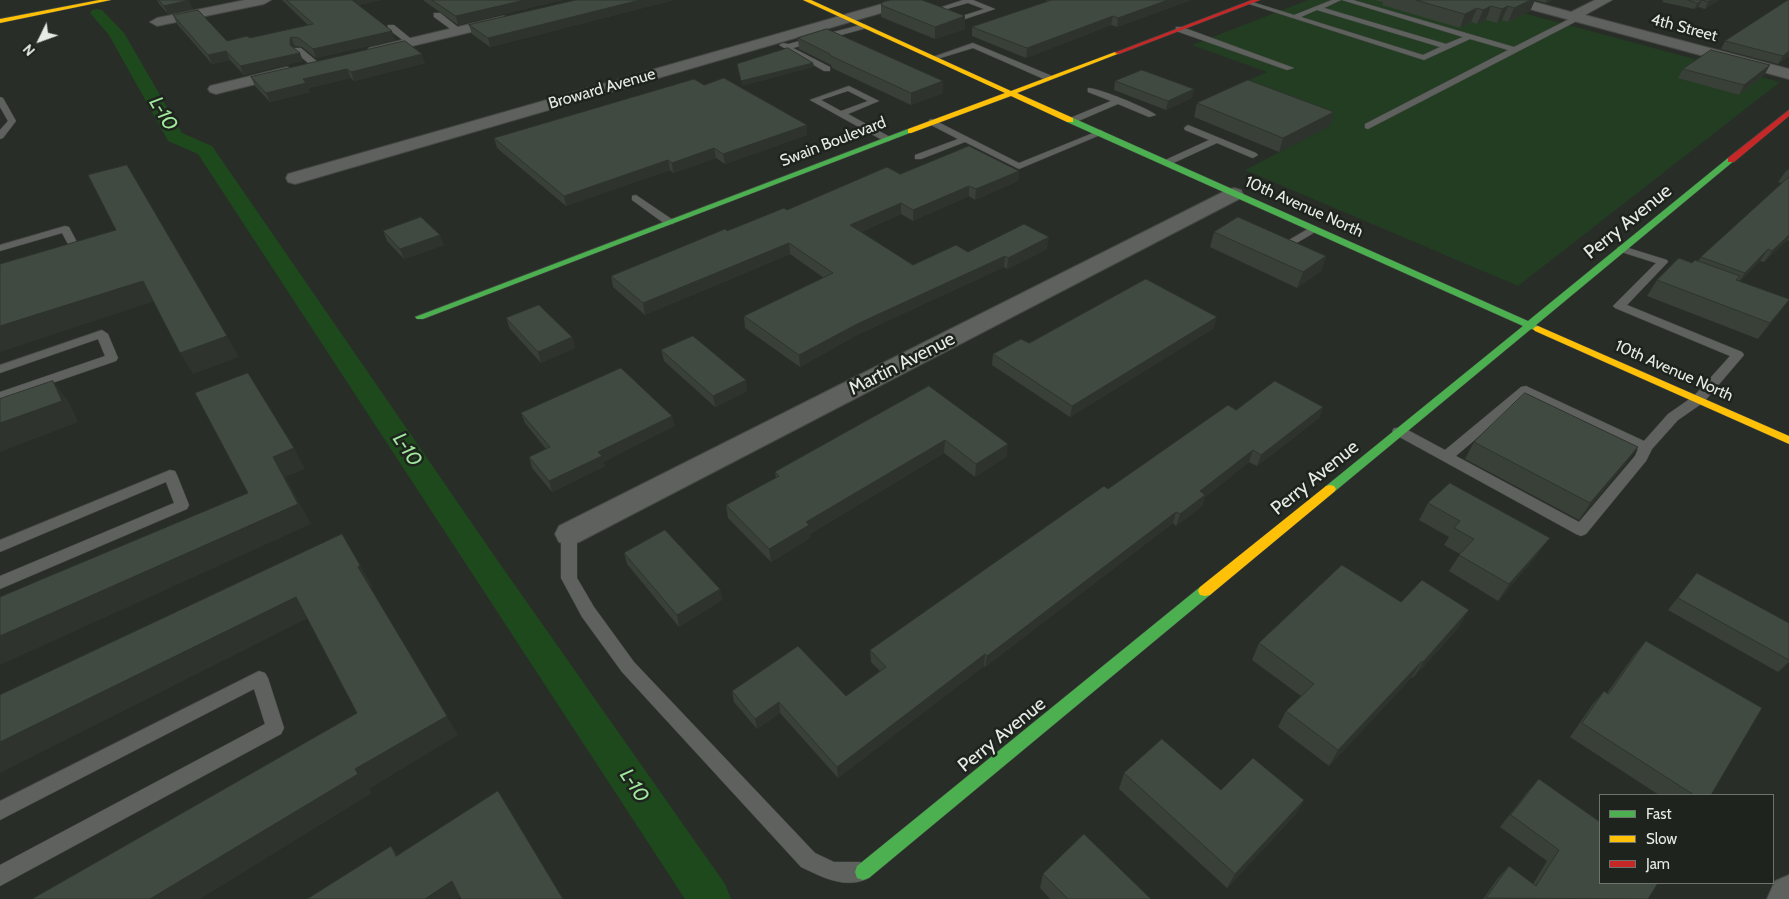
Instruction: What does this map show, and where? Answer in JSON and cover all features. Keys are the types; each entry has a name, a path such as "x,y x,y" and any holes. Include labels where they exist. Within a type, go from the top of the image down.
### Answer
{"street":[{"path":"0,21 108,0"},
{"path":"157,22 264,0"},
{"name":"10th Avenue North","path":"806,0 1234,194 1789,440"},
{"name":"Broward Avenue","path":"295,178 780,44 847,18 910,0"},
{"name":"4th Street","path":"1512,0 1789,74"},
{"path":"1573,16 1605,0"},
{"name":"Swain Boulevard","path":"420,316 1253,2"},
{"path":"364,54 514,18"},
{"path":"216,89 321,64"},
{"name":"Perry Avenue","path":"863,872 1789,112"},
{"name":"Martin Avenue","path":"569,534 1234,194"},
{"path":"1787,899 1789,895"}],"lane":[{"path":"967,0 991,9 962,18 940,9 958,4 967,0"},
{"path":"1294,18 1338,0"},
{"path":"1345,0 1516,50"},
{"path":"1253,2 1294,18 1424,58 1470,36"},
{"path":"1317,8 1447,47"},
{"path":"436,16 459,31"},
{"path":"1368,126 1572,20 1573,16"},
{"path":"780,44 864,26"},
{"path":"391,27 411,42"},
{"path":"1179,29 1290,68"},
{"path":"780,44 827,69"},
{"path":"934,58 973,45 1049,78"},
{"path":"298,50 321,64"},
{"path":"840,114 875,101 849,88 814,100 840,114 887,139"},
{"path":"1091,90 1152,116"},
{"path":"0,100 12,121 0,136"},
{"path":"1073,120 1119,102"},
{"path":"932,122 1019,166 1100,133"},
{"path":"1188,128 1254,155"},
{"path":"918,157 966,139"},
{"path":"1166,163 1216,140"},
{"path":"636,198 669,222"},
{"path":"0,248 65,229 74,246 46,254"},
{"path":"1284,246 1314,229"},
{"path":"1399,431 1581,530 1641,458 1646,447 1673,417 1699,399 1738,355 1619,306 1667,264 1622,249"},
{"path":"0,369 102,334 112,358 0,397"},
{"path":"1446,457 1526,390 1646,447"},
{"path":"0,546 170,475 182,505 0,583"},
{"path":"569,534 569,578 588,612 628,667 808,860 832,872 863,872"},
{"path":"0,811 259,678 276,728 0,876"}],"green space":[{"path":"1308,0 1475,0 1780,82 1518,286 1245,170 1330,126 1232,88 1267,72 1192,45"}],"building":[{"path":"159,0 189,0 164,6"},
{"path":"287,0 352,0 392,31 313,49 299,38 291,37 290,45 300,53 240,66 226,51 208,55 173,15 198,10 227,41 247,36 250,38 313,24"},
{"path":"432,0 525,0 456,16"},
{"path":"576,0 640,0 488,38 469,25"},
{"path":"891,0 922,0 965,16 935,27 881,5 883,2"},
{"path":"1052,0 1168,0 1118,18 1113,16 1027,48 972,27"},
{"path":"1416,0 1531,0 1514,8 1508,6 1502,9 1491,6 1483,10 1477,8 1465,14"},
{"path":"1688,0 1702,0 1698,3"},
{"path":"1788,0 1789,51 1783,56 1725,41"},
{"path":"827,29 943,81 911,93 831,56 798,38"},
{"path":"405,41 422,54 351,72 347,69 303,79 306,83 266,93 251,77"},
{"path":"788,48 813,63 741,81 737,64"},
{"path":"1711,50 1770,65 1744,85 1683,69"},
{"path":"1142,70 1194,89 1168,101 1115,81"},
{"path":"724,78 807,125 723,154 714,148 672,163 668,160 564,196 494,138 694,79 704,85"},
{"path":"1248,80 1334,112 1283,138 1197,103"},
{"path":"969,146 1019,171 976,189 969,186 913,210 901,203 850,225 913,265 956,245 968,252 1024,224 1049,237 1008,258 1005,256 857,324 799,355 744,316 833,273 789,243 643,303 611,276 725,229 727,231 784,208 787,210 887,167 900,174"},
{"path":"127,165 227,336 180,353 143,281 0,326 0,264 116,230 88,175"},
{"path":"1789,177 1789,235 1772,251 1768,249 1745,273 1701,257"},
{"path":"421,217 440,235 400,249 383,231"},
{"path":"1238,217 1326,256 1303,272 1214,232"},
{"path":"1679,258 1692,263 1695,260 1740,276 1736,280 1789,300 1770,323 1657,280"},
{"path":"1146,279 1217,317 1072,406 993,354 1021,339 1029,343"},
{"path":"539,305 572,337 538,352 506,318"},
{"path":"693,336 746,380 713,396 661,350"},
{"path":"621,368 672,416 598,452 602,456 549,481 529,457 550,447 521,413"},
{"path":"248,373 294,448 273,457 298,504 0,636 0,597 248,493 195,393"},
{"path":"53,381 62,401 0,423 0,399"},
{"path":"1275,381 1323,407 1261,455 1253,450 1200,491 1205,495 1180,514 1176,512 837,767 779,702 755,719 732,691 798,646 846,696 886,667 870,650 1104,486 1108,489 1228,405 1236,410"},
{"path":"929,386 1008,444 976,464 945,440 806,522 809,525 769,549 726,505 779,476 775,472"},
{"path":"1525,393 1638,447 1590,503 1474,442"},
{"path":"1450,483 1550,538 1509,584 1459,555 1474,539 1454,528 1460,521 1428,503"},
{"path":"665,530 720,589 677,615 624,553"},
{"path":"342,534 360,565 358,567 447,716 355,769 358,774 150,899 32,899 357,713 296,597 0,742 0,695"},
{"path":"1342,565 1401,602 1422,580 1469,610 1423,662 1338,750 1286,711 1314,684 1259,643"},
{"path":"1697,573 1789,623 1789,660 1678,598"},
{"path":"1646,641 1762,708 1712,794 1692,794 1582,723 1604,691 1608,694"},
{"path":"1162,739 1221,790 1253,758 1304,800 1235,874 1124,773"},
{"path":"1539,779 1599,821 1599,884 1657,884 1648,899 1486,898 1509,866 1536,886 1559,850 1511,815"},
{"path":"498,791 563,899 461,899 452,881 425,899 307,899 391,846 396,856"},
{"path":"1084,834 1151,899 1068,899 1043,874"}],"waterway":[{"name":"L-10","path":"97,13 116,33 175,137 205,150 488,573 710,899"}],"traffic: fast":[{"path":"1070,120 1538,329"},
{"path":"420,317 911,131"},
{"path":"1330,489 1731,160"},
{"path":"863,872 1205,591"}],"traffic: slow":[{"path":"0,21 108,0"},
{"path":"806,0 1070,120"},
{"path":"911,131 1117,53"},
{"path":"1538,329 1789,440"},
{"path":"1205,591 1330,489"}],"traffic: jam":[{"path":"1117,53 1257,0"},
{"path":"1731,160 1789,112"}]}
